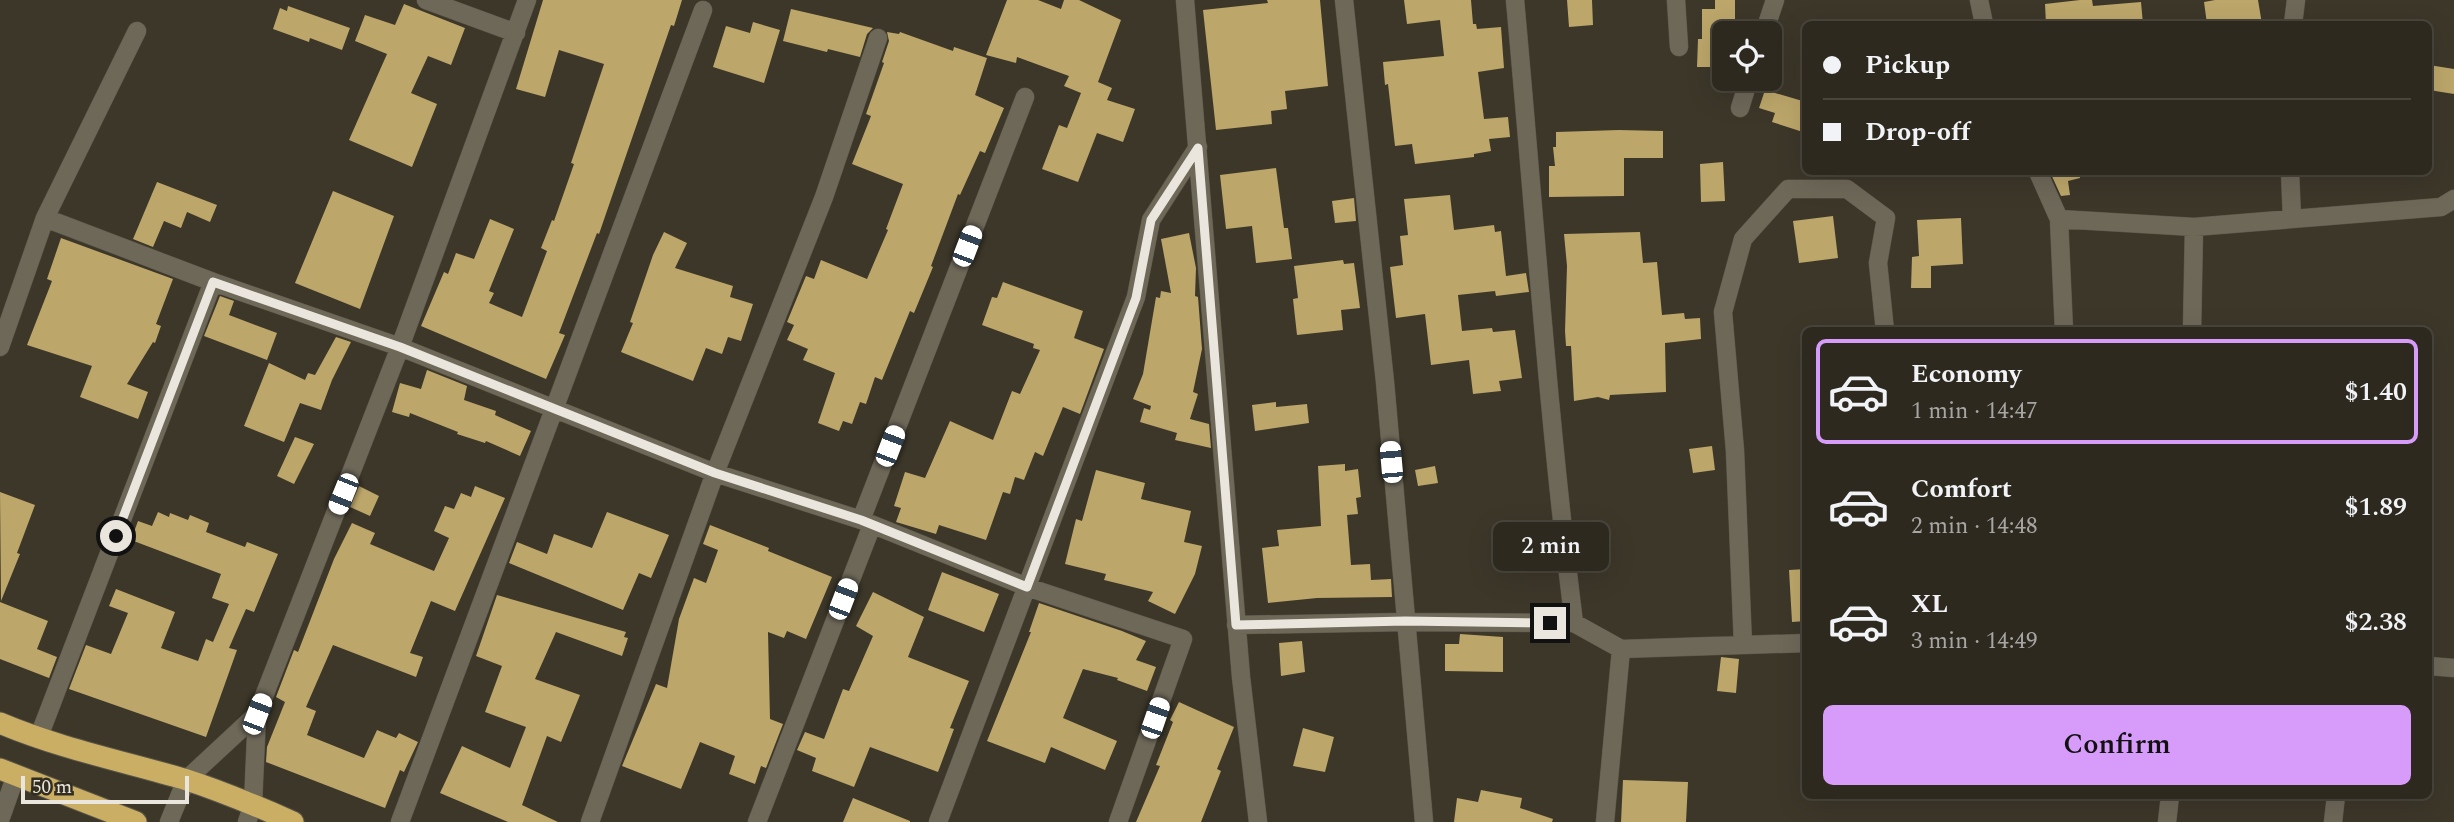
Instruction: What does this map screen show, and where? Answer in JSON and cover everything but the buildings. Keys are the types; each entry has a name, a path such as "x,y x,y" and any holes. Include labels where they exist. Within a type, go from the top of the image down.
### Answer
{"highway":[{"path":"0,723 38,739 186,780 250,813 293,822"},
{"path":"8,772 136,822"}],"street":[{"path":"426,0 516,33"},
{"path":"250,813 257,714 400,347 527,0"},
{"path":"1185,0 1236,625 1258,822"},
{"path":"1344,0 1385,382 1424,822"},
{"path":"1515,0 1558,493 1574,624"},
{"path":"1676,0 1679,47"},
{"path":"1767,21 1775,0"},
{"path":"1979,0 1983,21"},
{"path":"2293,21 2296,0"},
{"path":"400,822 703,10"},
{"path":"0,347 45,218 137,31"},
{"path":"590,822 715,473 824,197 878,38"},
{"path":"1740,108 1745,91"},
{"path":"757,822 1025,97"},
{"path":"938,822 1136,298 1151,220 1198,148"},
{"path":"2039,175 2059,219 2064,327"},
{"path":"2290,175 2292,219"},
{"path":"1743,645 1735,451 1723,312 1743,239 1788,189 1847,189 1886,218 1878,263 1885,327"},
{"path":"2059,219 2194,227 2441,207 2454,199"},
{"path":"45,218 213,282 400,347 715,473 867,523 1027,587 1183,639 1118,822"},
{"path":"2192,327 2194,227"},
{"path":"38,739 213,282"},
{"path":"1236,625 1405,621 1574,624 1621,649 1802,643"},
{"path":"1605,822 1621,649"},
{"path":"2432,666 2454,668"},
{"path":"169,822 186,780 257,714"},
{"path":"0,820 8,772"},
{"path":"2167,822 2170,799"},
{"path":"2333,822 2336,799"}],"route":[{"path":"116,536 213,282 400,347 715,473 861,520 1027,587 1136,298 1151,220 1198,148 1236,625 1405,621 1550,623"}]}
